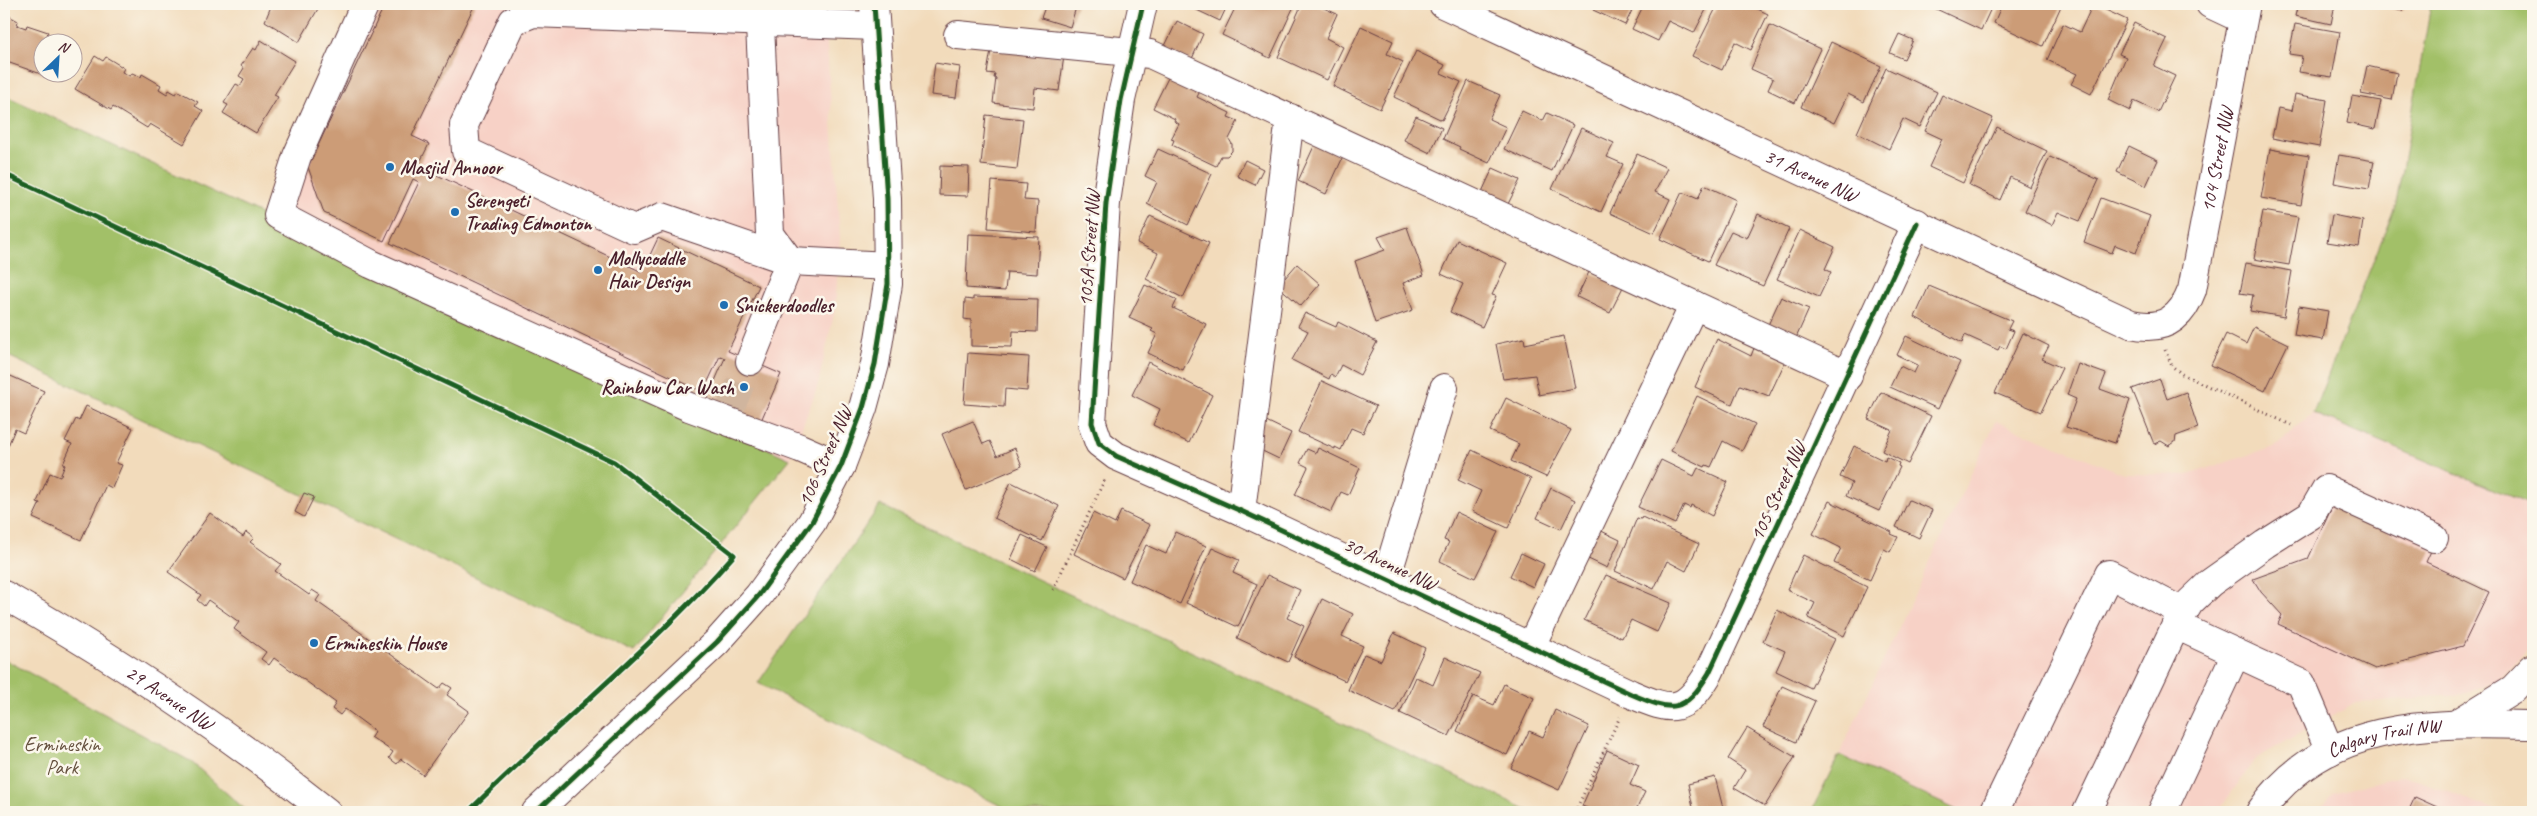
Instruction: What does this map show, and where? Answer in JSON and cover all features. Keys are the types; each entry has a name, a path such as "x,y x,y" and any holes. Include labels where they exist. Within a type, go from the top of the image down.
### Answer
{"main road":[{"path":"365,4 297,156 278,215 371,264 689,407 728,415 841,466"},
{"name":"105A Street NW","path":"1095,437 1093,405 1106,202 1121,100 1143,4"},
{"name":"31 Avenue NW","path":"1443,4 1918,223 2131,324 2146,327 2156,326"},
{"path":"2210,4 2244,11"},
{"name":"104 Street NW","path":"2156,326 2170,321 2180,313 2187,303 2192,290 2244,11"},
{"path":"875,15 533,13 513,21 464,125 466,151 634,229 662,218 790,261 888,266"},
{"path":"760,13 770,234 790,261"},
{"name":"106 Street NW","path":"536,812 717,642 748,608 776,575 812,522 841,466 863,408 875,364 882,326 888,266 887,199 875,15"},
{"path":"958,35 1150,54 1848,376"},
{"path":"1241,511 1290,118"},
{"name":"105 Street NW","path":"1678,707 1690,700 1709,674 1918,223"},
{"path":"750,361 790,261"},
{"path":"1531,646 1694,305"},
{"name":"30 Avenue NW","path":"1386,579 1444,388"},
{"name":"30 Avenue NW","path":"1095,437 1102,447 1116,456 1241,511 1631,694 1663,706 1678,707"},
{"path":"2087,812 2190,602 2210,583 2264,544 2311,515 2326,489 2434,538"},
{"path":"1994,812 2109,574 2236,653 2301,683 2330,751"},
{"name":"29 Avenue NW","path":"4,595 101,651 271,768 327,812"},
{"path":"2162,812 2236,653"},
{"path":"2458,724 2513,689 2533,668"},
{"name":"Calgary Trail NW","path":"2260,812 2270,797 2290,776 2330,751 2371,734 2418,726 2458,724 2533,725"}],"path":[{"path":"2156,326 2169,359 2177,370 2291,425"},
{"path":"1053,590 1116,456"},
{"path":"1575,812 1631,694"}],"shaded area":[{"path":"360,4 824,4 840,238 835,310 817,388 790,459 262,215"},
{"path":"2313,413 2533,506 2533,631 2524,655 2498,681 2463,694 2356,703 2255,759 2218,812 1961,812 1839,755 1996,421 2124,474 2187,475 2274,447"},
{"path":"2404,775 2501,812 2317,812 2333,793"}],"green space":[{"path":"2431,4 2533,4 2533,506 2313,413 2396,204"},
{"path":"4,95 790,459 634,652 4,354"},
{"path":"880,505 1532,812 1015,812 995,803 758,683"},
{"name":"Ermineskin Park","path":"4,659 190,761 248,812 4,812"},
{"path":"1839,755 1961,812 1811,812"}],"building":[{"path":"272,4 316,4 319,7 299,42 265,21"},
{"path":"385,4 475,4 412,136 429,144 418,166 642,272 658,238 759,286 728,351 781,374 760,423 707,399 725,358 720,356 703,392 390,243 419,182 413,179 384,241 324,213 308,167"},
{"path":"1046,4 1077,4 1070,27 1041,18"},
{"path":"1184,4 1228,4 1220,21"},
{"path":"1237,4 1295,4 1270,58 1222,35"},
{"path":"1302,4 1315,4 1337,14 1326,38 1343,47 1327,80 1278,57"},
{"path":"1596,4 1635,4 1625,25 1593,10"},
{"path":"1644,4 1709,4 1694,33 1668,21 1658,41 1632,29"},
{"path":"1718,4 1747,4 1768,14 1751,50 1735,42 1722,70 1692,56"},
{"path":"1934,4 1993,4 1981,30 1932,7"},
{"path":"2002,4 2062,4 2043,46 1994,23"},
{"path":"2093,4 2127,20 2091,94 2071,84 2077,74 2047,60 2063,24 2080,32"},
{"path":"2298,4 2335,4 2331,24 2295,16"},
{"path":"2374,4 2404,4 2402,11"},
{"path":"4,13 18,21 17,25 26,28 27,25 48,32 32,32 32,71 4,61"},
{"path":"1177,21 1203,34 1191,61 1164,48"},
{"path":"2134,23 2167,39 2154,66 2175,76 2158,112 2134,101 2130,111 2108,100 2126,57 2119,54"},
{"path":"2295,24 2340,32 2332,77 2299,72 2302,56 2289,54"},
{"path":"1770,25 1820,49 1795,103 1768,90 1773,79 1751,69"},
{"path":"1361,26 1393,41 1387,54 1403,62 1380,109 1333,86"},
{"path":"1899,34 1913,40 1904,59 1890,53"},
{"path":"261,40 295,61 274,95 278,97 256,133 223,113 228,105 224,103 236,84 240,86 244,79 239,76 244,68 241,66 253,48 256,50"},
{"path":"1831,42 1881,66 1864,102 1848,94 1834,123 1801,107"},
{"path":"991,50 1064,56 1059,91 1035,88 1033,108 993,103 996,78 994,78 995,74 987,73"},
{"path":"1416,51 1445,65 1441,73 1461,82 1442,120 1394,97"},
{"path":"95,56 103,61 106,57 124,68 122,72 130,76 132,73 141,77 142,74 161,85 159,89 167,94 169,90 176,94 178,91 198,102 195,106 203,111 184,144 150,124 147,128 113,107 111,110 75,89 79,82 82,82 82,77"},
{"path":"935,63 960,67 956,98 931,95"},
{"path":"2367,66 2397,73 2392,100 2361,94"},
{"path":"1886,68 1937,92 1920,127 1903,119 1889,149 1857,133"},
{"path":"1169,76 1200,91 1197,97 1230,113 1228,117 1238,121 1229,139 1232,144 1232,151 1227,156 1221,156 1216,166 1172,145 1174,140 1171,139 1179,124 1174,121 1175,119 1153,108"},
{"path":"1468,81 1500,95 1489,119 1506,127 1489,163 1443,139"},
{"path":"2295,94 2327,100 2319,147 2272,138 2278,108 2292,111"},
{"path":"1942,95 1993,118 1963,183 1929,167 1942,139 1925,131"},
{"path":"2352,96 2381,101 2375,129 2347,123"},
{"path":"1522,111 1543,121 1547,113 1573,125 1552,171 1504,149"},
{"path":"986,115 1023,119 1017,169 981,165"},
{"path":"1416,116 1442,128 1430,153 1404,140"},
{"path":"1997,127 2047,151 2030,187 2010,177 2000,200 1969,185"},
{"path":"1581,128 1614,143 1607,157 1623,164 1601,212 1552,189"},
{"path":"1315,144 1343,157 1326,194 1298,181"},
{"path":"2129,146 2158,160 2146,186 2117,172"},
{"path":"1158,149 1212,174 1188,225 1147,204 1157,182 1145,176"},
{"path":"2270,149 2309,156 2301,205 2261,198"},
{"path":"1637,154 1667,168 1655,192 1670,199 1654,233 1610,213"},
{"path":"2339,155 2374,161 2369,189 2334,183"},
{"path":"2050,157 2099,180 2080,221 2058,212 2052,225 2025,211"},
{"path":"1245,160 1263,169 1255,185 1237,176"},
{"path":"940,166 969,167 968,196 939,195"},
{"path":"1493,168 1520,180 1507,206 1481,194"},
{"path":"992,181 1026,184 1024,200 1038,201 1036,232 988,228"},
{"path":"1704,185 1736,200 1708,261 1660,239 1682,192 1698,199"},
{"path":"2101,198 2150,216 2136,253 2115,245 2112,253 2084,242"},
{"path":"2263,211 2298,217 2289,265 2254,259"},
{"path":"1758,214 1789,229 1763,286 1714,265 1731,231 1747,238"},
{"path":"2332,215 2363,221 2359,247 2327,242"},
{"path":"1150,216 1209,243 1183,298 1146,279 1158,253 1137,243"},
{"path":"1407,227 1424,275 1403,283 1413,310 1375,323 1355,261 1385,250 1378,237"},
{"path":"1800,230 1835,247 1825,269 1831,272 1819,297 1777,279"},
{"path":"968,234 1039,237 1037,274 1007,272 1005,291 966,288"},
{"path":"1457,240 1507,263 1492,295 1496,296 1482,327 1450,312 1463,284 1441,274"},
{"path":"2246,263 2292,271 2284,317 2250,311 2253,295 2240,293"},
{"path":"1297,264 1320,284 1301,306 1278,286"},
{"path":"1589,272 1623,287 1610,313 1577,297"},
{"path":"1145,285 1177,300 1173,308 1206,324 1183,370 1148,353 1157,334 1151,331 1153,329 1129,318"},
{"path":"1929,286 2012,321 2008,329 2014,331 2006,349 2000,346 1998,350 1965,335 1962,343 1915,317"},
{"path":"973,297 1038,299 1037,332 1013,331 1012,347 971,346 971,320 964,319 965,299 973,300"},
{"path":"1781,297 1809,309 1796,338 1768,325"},
{"path":"2299,306 2328,311 2323,340 2294,335"},
{"path":"1305,313 1336,327 1338,322 1377,342 1360,375 1341,365 1335,377 1331,374 1329,379 1292,360 1308,331 1298,326"},
{"path":"2254,327 2288,344 2265,391 2211,365 2226,334 2246,344"},
{"path":"2023,333 2049,346 2042,359 2062,368 2041,412 1995,393"},
{"path":"1564,336 1575,388 1539,395 1535,375 1503,379 1496,344 1524,338 1525,344"},
{"path":"1906,336 1960,362 1938,409 1890,387 1900,366 1914,373 1918,365 1897,355"},
{"path":"1717,339 1751,356 1754,348 1785,362 1769,396 1740,385 1732,404 1695,387"},
{"path":"968,353 1029,357 1027,391 1005,389 1004,407 964,404"},
{"path":"1148,362 1212,395 1189,443 1153,425 1160,409 1132,395"},
{"path":"2078,364 2106,374 2100,389 2130,400 2115,443 2066,427 2076,399 2067,395"},
{"path":"4,373 44,391 24,433 15,429 4,455"},
{"path":"2160,379 2167,399 2186,392 2198,428 2176,436 2175,442 2169,446 2161,441 2154,444 2132,389"},
{"path":"1322,381 1376,406 1363,433 1351,428 1341,450 1298,432"},
{"path":"1881,392 1931,416 1908,464 1882,451 1892,430 1868,419"},
{"path":"1697,396 1755,424 1742,451 1723,441 1711,467 1706,465 1705,467 1671,451"},
{"path":"1506,398 1571,430 1546,477 1511,461 1519,444 1490,431"},
{"path":"86,406 133,428 116,463 122,465 112,488 106,485 81,540 33,518 40,503 37,502 50,473 60,477 65,465 63,464 72,444 65,441 76,419 79,421"},
{"path":"1262,419 1291,433 1279,459 1250,445"},
{"path":"973,421 983,444 990,441 997,456 1015,448 1022,466 966,490 942,434"},
{"path":"1854,446 1885,461 1886,457 1899,463 1898,466 1900,467 1879,511 1846,496 1852,483 1840,477"},
{"path":"1318,448 1360,468 1348,495 1341,492 1331,512 1295,495 1308,467 1300,463 1307,449 1316,453"},
{"path":"1472,450 1531,479 1508,528 1472,511 1481,491 1458,480"},
{"path":"1661,460 1694,476 1698,468 1728,482 1712,516 1691,505 1690,508 1684,505 1675,524 1638,507"},
{"path":"1011,482 1059,506 1042,541 994,518"},
{"path":"1551,488 1575,500 1561,529 1537,518"},
{"path":"304,493 314,497 304,517 295,512"},
{"path":"1909,500 1932,510 1919,538 1896,527"},
{"path":"1829,501 1892,532 1891,534 1898,537 1890,552 1884,549 1870,580 1834,563 1841,548 1813,534"},
{"path":"2333,505 2431,551 2426,562 2489,592 2463,646 2375,669 2278,624 2282,615 2261,592 2253,579 2308,559"},
{"path":"1121,511 1150,525 1123,578 1074,554 1093,513 1115,524"},
{"path":"1456,512 1498,532 1475,578 1440,561 1449,542 1444,540"},
{"name":"Ermineskin House","path":"210,513 243,537 246,532 254,538 250,542 281,564 275,571 309,595 312,590 320,595 316,601 378,645 382,640 390,646 386,651 439,689 444,683 452,688 447,695 469,711 423,775 401,759 397,764 389,758 393,752 371,737 375,731 345,709 340,715 332,709 336,703 274,658 269,665 261,659 266,652 234,629 239,622 208,600 204,606 197,600 201,595 168,572"},
{"path":"1642,517 1699,544 1686,571 1667,561 1654,589 1615,571 1637,518 1641,519"},
{"path":"1591,526 1620,540 1607,568 1578,554"},
{"path":"1175,532 1206,546 1180,604 1130,581 1146,545 1166,554"},
{"path":"1022,535 1047,547 1035,571 1011,559"},
{"path":"1212,548 1239,560 1233,573 1257,584 1238,627 1186,603"},
{"path":"1521,553 1544,564 1533,587 1510,576"},
{"path":"1803,555 1867,587 1844,636 1808,618 1815,603 1787,590"},
{"path":"1267,575 1300,590 1287,618 1304,626 1288,662 1237,638"},
{"path":"1606,575 1671,603 1657,632 1631,620 1622,638 1584,620"},
{"path":"1322,599 1353,614 1342,636 1363,646 1345,681 1294,657"},
{"path":"1777,610 1835,639 1811,688 1776,671 1785,651 1763,641"},
{"path":"1394,633 1425,648 1395,712 1348,690 1364,654 1381,661"},
{"path":"1445,657 1480,673 1449,736 1400,713 1416,677 1433,685"},
{"path":"1504,684 1534,698 1507,755 1457,731 1473,696 1494,705"},
{"path":"1782,686 1815,701 1796,742 1763,727"},
{"path":"1555,710 1589,726 1559,790 1511,768 1529,731 1543,737"},
{"path":"1747,728 1795,757 1765,806 1734,788 1745,770 1728,759"},
{"path":"1607,750 1639,765 1630,785 1645,792 1635,812 1597,812 1582,806"},
{"path":"1715,777 1724,812 1675,812 1693,807 1688,784"},
{"path":"2415,797 2448,812 2408,812"}],"tunnel":[{"path":"730,409 750,361"}],"cycle path":[{"path":"536,812 717,642 759,595 812,522 841,466 863,408 875,364 888,284 887,199 874,4"},
{"path":"1143,4 1121,100 1106,203 1092,423 1099,443 1116,456 1241,511 1631,694 1657,704 1676,706 1684,702 1692,696 1709,673 1917,223"},
{"path":"4,174 614,462 734,555 703,589 637,654 468,812"}],"place":[{"name":"Masjid Annoor","path":"390,167"},
{"name":"Serengeti Trading Edmonton","path":"455,212"},
{"name":"Mollycoddle Hair Design","path":"598,270"},
{"name":"Snickerdoodles","path":"724,305"},
{"name":"Rainbow Car Wash","path":"744,387"},
{"name":"Ermineskin House","path":"314,643"}]}
